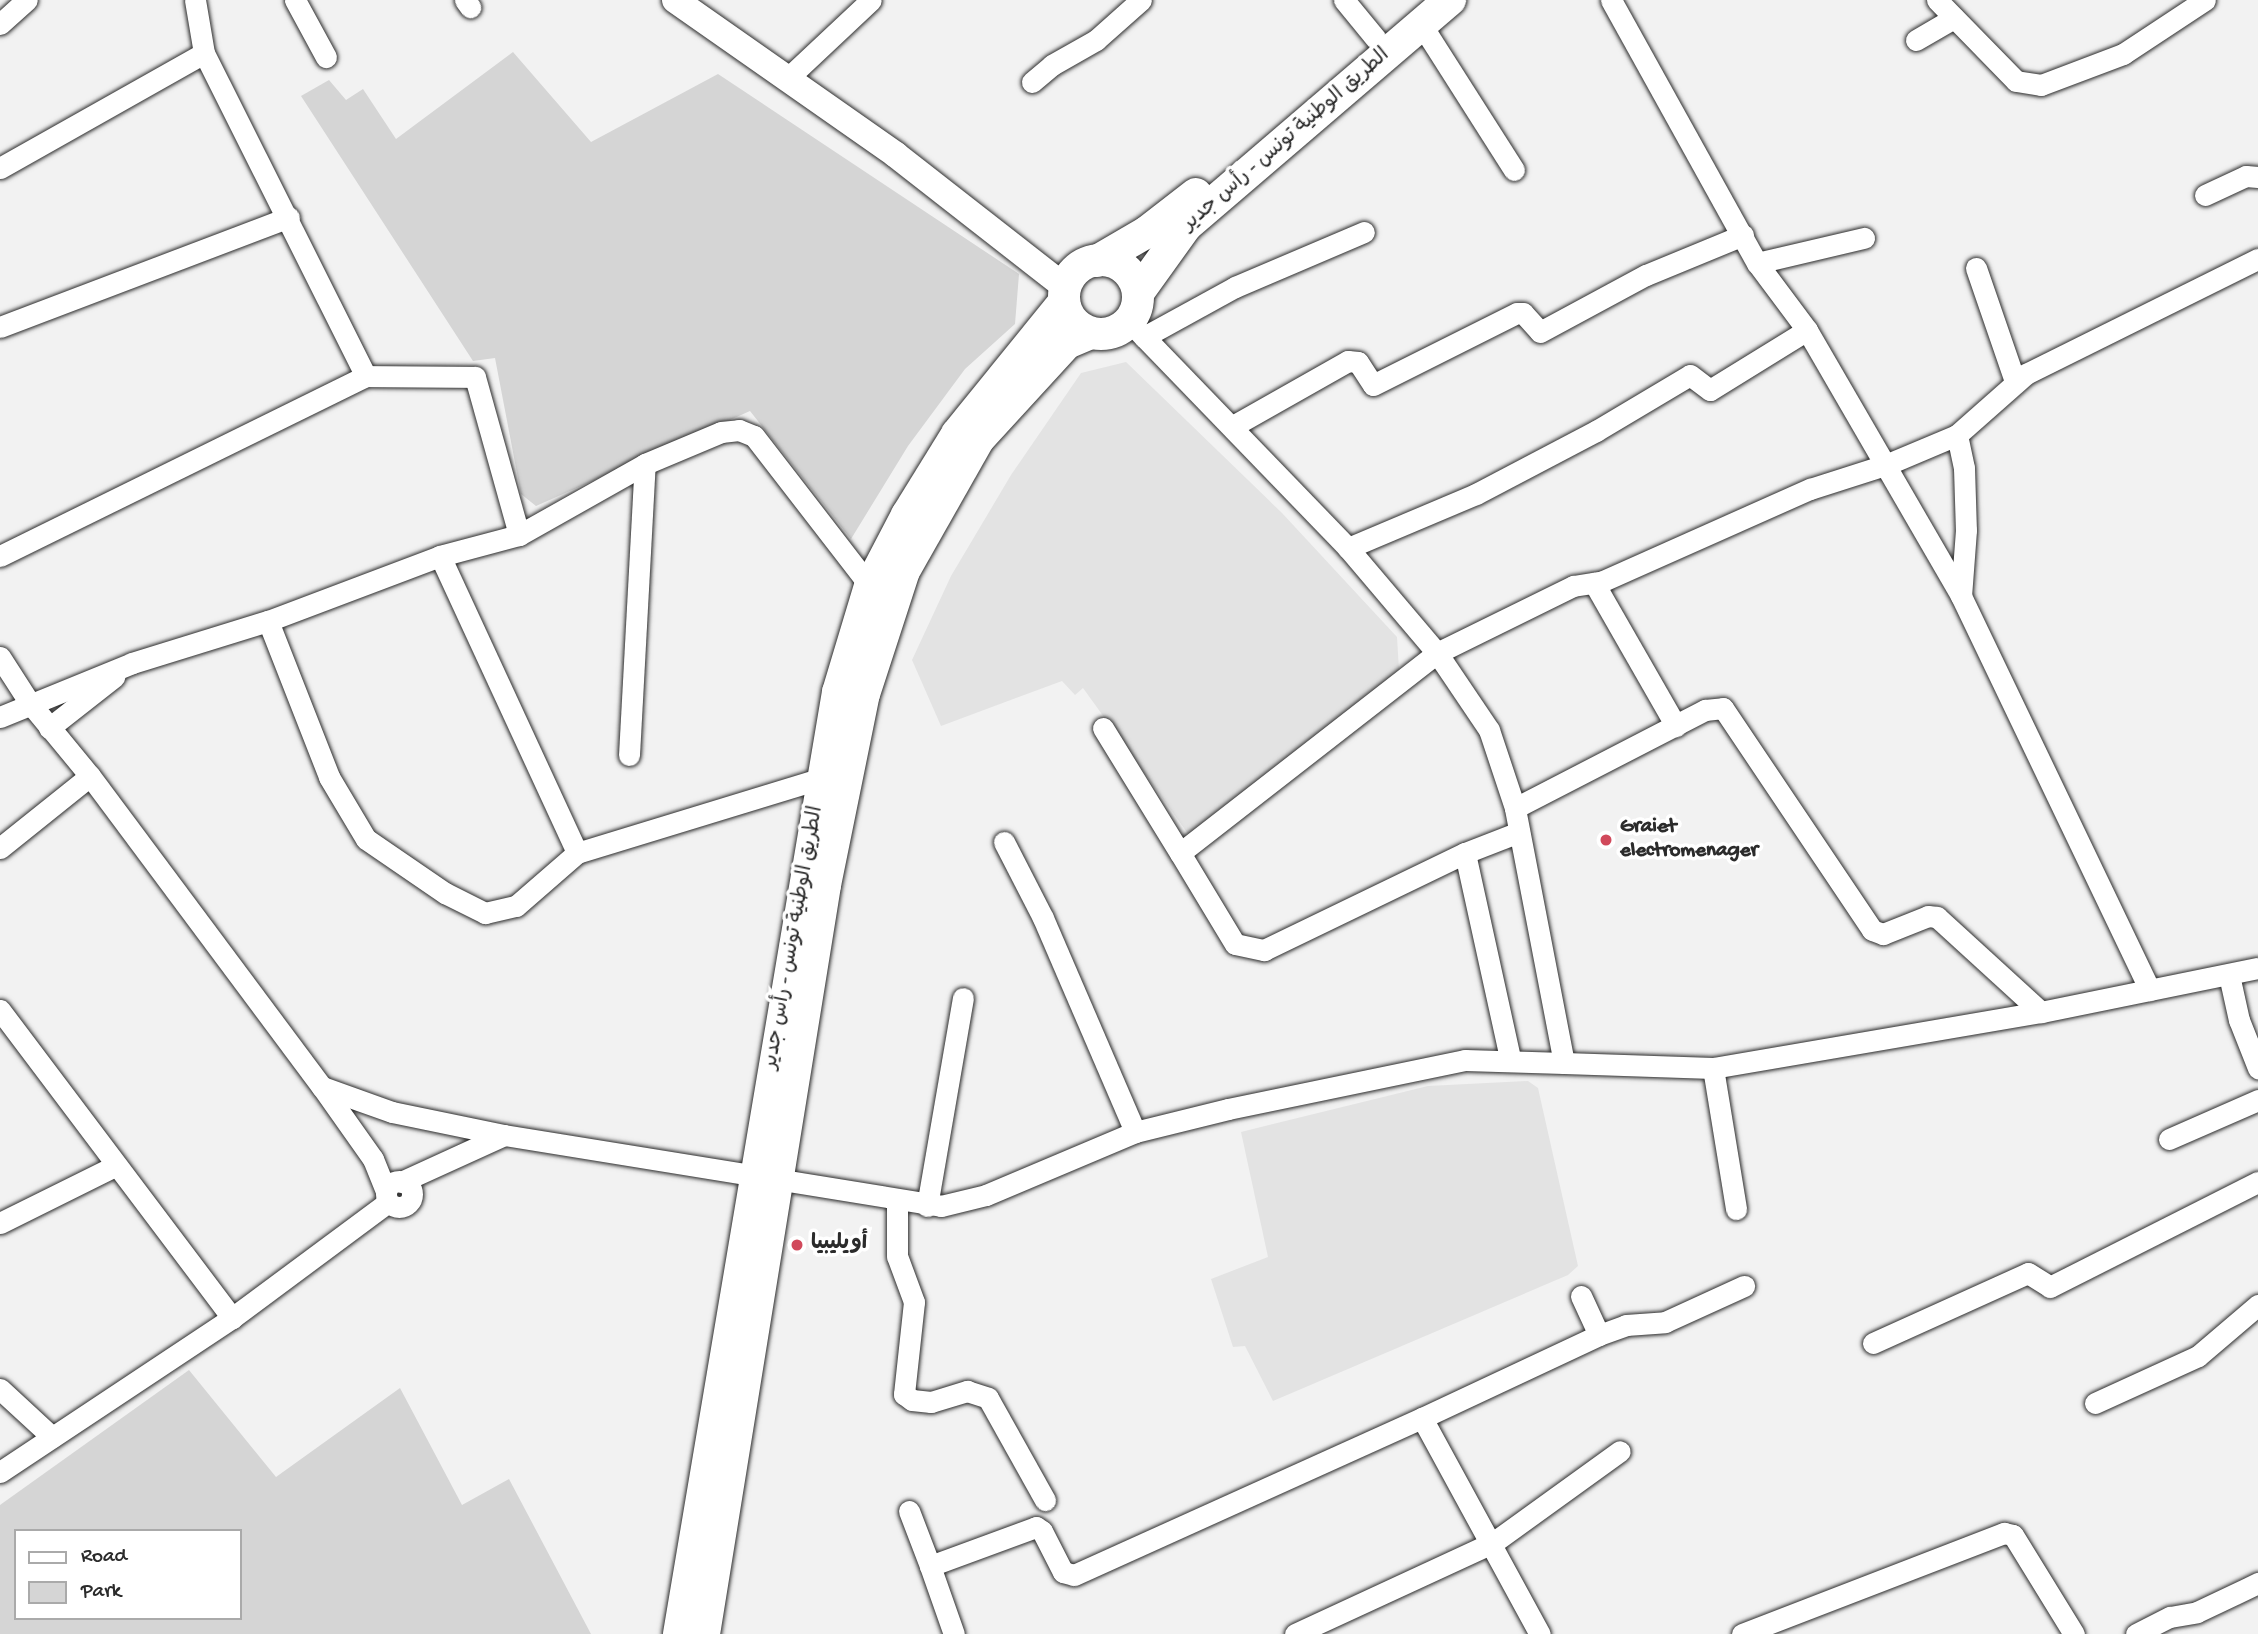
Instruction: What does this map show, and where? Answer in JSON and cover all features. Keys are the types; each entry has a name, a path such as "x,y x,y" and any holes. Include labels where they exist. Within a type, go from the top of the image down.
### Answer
{"main road":[{"name":"الطريق الوطنية تونس - رأس جدير","path":"1097,261 1147,232 1239,161 1376,39 1422,12 1450,0"},
{"name":"الطريق الوطنية تونس - رأس جدير","path":"1137,317 1186,226 1422,12"},
{"path":"1097,261 1119,265 1135,282 1137,317 1111,333 1090,333 1072,321 1064,294 1077,269 1097,261"},
{"name":"الطريق الوطنية تونس - رأس جدير","path":"704,1634 822,778 838,692 870,586 957,434 1064,294"},
{"name":"الطريق الوطنية تونس - رأس جدير","path":"679,1634 767,1175 864,694 904,571 978,440 1067,343 1090,333"}],"street":[{"path":"0,24 27,0"},
{"path":"195,0 204,53 289,217 366,376"},
{"path":"295,0 326,57"},
{"path":"675,0 789,77 1064,294"},
{"path":"789,77 871,0"},
{"path":"1032,82 1052,65 1097,40 1141,0"},
{"path":"1344,0 1376,39"},
{"path":"1611,0 1757,263 1807,330 1888,464 1961,596 2150,990"},
{"path":"1937,0 2016,81 2040,85 2123,54 2205,0"},
{"path":"1422,12 1514,170"},
{"path":"1916,40 1954,19"},
{"path":"0,169 204,53"},
{"path":"2206,195 2246,176 2258,177"},
{"path":"0,327 289,217"},
{"path":"1364,232 1235,287 1137,317 1233,426 1348,548 1437,653 1489,730 1515,808 1564,1063"},
{"path":"1233,426 1348,360 1358,362 1373,385 1517,313 1523,313 1540,332 1646,275 1743,235"},
{"path":"1757,263 1864,238"},
{"path":"1180,853 1437,653 1573,586 1594,583 1810,489 1888,464 1957,435 2015,381 2258,259"},
{"path":"1976,268 2015,381"},
{"path":"1348,548 1476,494 1596,431 1690,374 1710,390 1807,330"},
{"path":"0,556 366,376 475,377 481,385 519,535"},
{"path":"0,717 29,702 132,663 268,621 440,556 519,535 645,464 721,432 739,430 754,436 870,586"},
{"path":"1957,435 1964,468 1966,530 1961,596"},
{"path":"629,755 645,464"},
{"path":"440,556 577,853"},
{"path":"1594,583 1676,726"},
{"path":"268,621 329,777 366,839 445,893 485,913 516,906 577,853 822,778"},
{"path":"0,657 29,702 90,776 397,1190"},
{"path":"49,728 132,663"},
{"path":"1515,808 1706,710 1723,708 1872,930 1883,934 1928,916 1937,917 2041,1012"},
{"path":"1103,728 1235,944 1264,950 1465,853 1519,832"},
{"path":"0,848 90,776"},
{"path":"1004,842 1043,918 1135,1132"},
{"path":"1465,853 1510,1058"},
{"path":"323,1087 392,1112 503,1135 767,1175 926,1206 970,1201 1135,1132 1423,1066 1510,1058 1564,1063 1713,1068 2041,1012 2258,968"},
{"path":"2229,975 2239,1020 2258,1068"},
{"path":"926,1206 963,998"},
{"path":"0,1010 9,1039 116,1166 232,1318"},
{"path":"1713,1068 1736,1209"},
{"path":"2169,1139 2258,1100"},
{"path":"0,1472 232,1318 397,1190 503,1135"},
{"path":"0,1223 116,1166"},
{"path":"1873,1343 2028,1273 2050,1287 2258,1182"},
{"path":"897,1202 897,1256 914,1303 904,1394 931,1402 967,1391 988,1398 1045,1500"},
{"path":"930,1566 1036,1527 1042,1531 1063,1572 1074,1575 1422,1418 1598,1335 1626,1325 1665,1322 1744,1286"},
{"path":"1581,1296 1598,1335"},
{"path":"2095,1403 2198,1356 2258,1305"},
{"path":"0,1390 52,1437"},
{"path":"1422,1418 1494,1542 1540,1634"},
{"path":"1295,1634 1494,1542 1620,1451"},
{"path":"909,1511 954,1634"},
{"path":"1742,1634 2004,1533 2013,1535 2074,1634"},
{"path":"2136,1634 2170,1617 2196,1612 2258,1583"}],"shaded area":[{"path":"1126,362 1282,513 1397,637 1399,670 1189,835 1083,688 1075,695 1062,681 941,726 912,660 951,576 1011,475 1081,373"},
{"path":"1528,1081 1538,1088 1578,1266 1568,1275 1273,1401 1245,1346 1233,1347 1211,1279 1268,1257 1241,1132 1428,1086"}],"green space":[{"path":"513,52 591,142 718,74 1019,274 1015,324 965,369 908,446 851,539 750,411 536,506 521,494 495,358 473,361 301,96 329,80 346,100 363,89 396,139"},
{"path":"189,1370 276,1477 400,1388 462,1505 509,1479 591,1634 0,1634 0,1505"}],"place":[{"name":"Graiet electromenager","path":"1606,840"},
{"name":"أويليبيا","path":"797,1245"}]}
